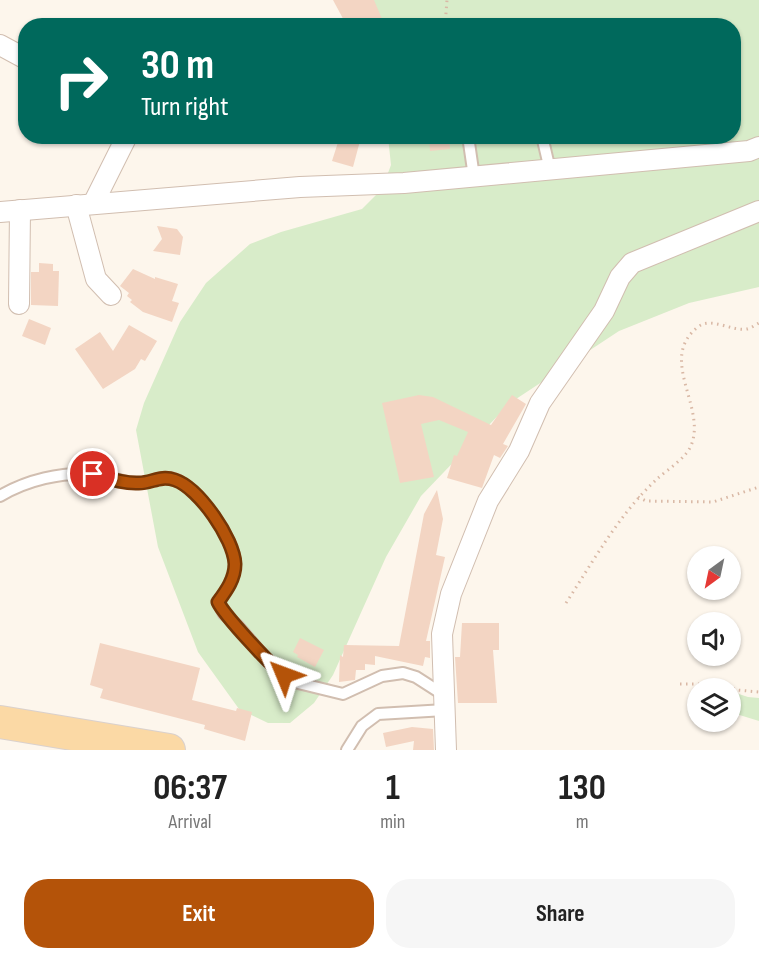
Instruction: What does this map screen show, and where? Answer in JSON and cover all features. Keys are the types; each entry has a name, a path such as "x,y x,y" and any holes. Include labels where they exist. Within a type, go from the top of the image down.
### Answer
{"main road":[{"path":"0,722 169,750"}],"street":[{"path":"0,45 18,55"},
{"path":"111,296 96,279 85,204 122,144"},
{"path":"0,212 474,177 749,151 759,147"},
{"path":"19,304 20,210"},
{"path":"446,750 442,634 451,594 488,501 519,451 540,403 604,311 620,277 632,263 759,211"}],"lane":[{"path":"469,144 474,177"},
{"path":"544,144 550,170"},
{"path":"0,496 20,484 43,478 93,474 140,483 158,477 176,480 208,505 224,532 235,564 230,585 218,602 224,614 238,626 273,668 294,682 343,694 382,676 403,673 416,677 445,703"},
{"path":"347,750 362,726 378,714 445,703"}],"path":[{"path":"446,18 447,0"},
{"path":"566,603 638,496 692,444 694,417 681,359 687,340 699,326 708,323 746,329 759,323"},
{"path":"638,496 646,501 713,502 759,486"},
{"path":"680,684 723,684 737,690 759,692"}],"green space":[{"path":"355,0 759,0 759,287 689,303 619,331 510,403 421,496 386,557 333,675 314,703 290,723 268,723 239,709 198,652 158,547 136,430 144,403 180,322 206,283 250,244 281,232 362,209 382,189 391,165 389,144 741,144 741,18 359,18"},
{"path":"741,695 759,698 759,721 741,715"}],"building":[{"path":"333,0 374,0 382,18 343,18"},
{"path":"337,144 359,144 353,167 332,161"},
{"path":"430,144 450,144 450,149 430,151"},
{"path":"157,226 177,229 183,237 180,255 153,251 162,239"},
{"path":"39,263 53,264 53,271 59,271 58,306 31,305 31,272 39,272"},
{"path":"133,269 155,279 155,277 178,284 172,301 179,303 172,322 143,312 130,302 132,300 127,296 129,293 120,286"},
{"path":"29,319 51,328 45,345 22,336"},
{"path":"129,325 157,341 145,361 141,359 135,369 103,389 75,349 100,332 113,351"},
{"path":"419,395 433,397 491,425 512,395 526,404 503,444 508,446 500,458 494,455 482,488 447,478 454,455 457,456 468,432 439,420 421,424 434,477 400,483 382,403"},
{"path":"437,490 443,519 436,555 445,557 426,641 430,641 430,658 425,657 423,666 375,656 375,665 365,664 365,670 356,670 355,680 339,682 340,655 343,657 344,645 399,646 424,514"},
{"path":"462,623 499,623 499,650 493,650 497,703 458,703 455,657 460,657"},
{"path":"300,638 324,650 315,667 297,657 298,655 293,652"},
{"path":"100,643 200,668 192,700 236,711 237,708 252,712 245,741 204,729 205,725 100,698 103,689 90,685"},
{"path":"412,727 433,729 434,750 413,750 414,741 386,747 383,733"}],"route":[{"path":"93,474 140,483 158,477 176,480 208,505 224,532 235,564 230,585 218,602 224,614 238,626 273,668 284,675"}]}
